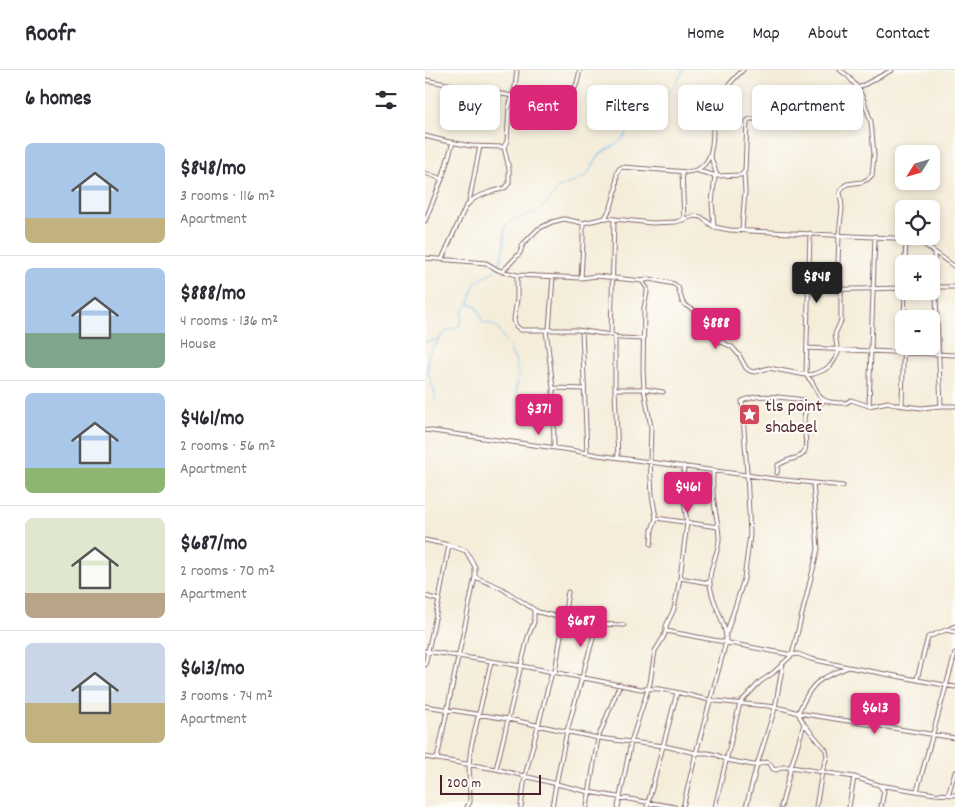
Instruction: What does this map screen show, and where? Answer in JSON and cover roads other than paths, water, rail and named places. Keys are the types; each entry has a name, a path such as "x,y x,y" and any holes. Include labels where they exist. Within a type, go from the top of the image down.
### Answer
{"street":[{"path":"515,85 517,70"},
{"path":"576,85 580,70"},
{"path":"698,171 708,161 713,142 714,112 723,90 743,70"},
{"path":"840,70 856,85"},
{"path":"863,85 892,70"},
{"path":"425,80 510,95"},
{"path":"425,258 485,263 502,272 517,275 581,278 597,276 642,281 649,279 674,284 685,305 699,315 713,338 732,347 750,371 755,372 769,368 806,375 814,374 831,365 838,353 835,334 841,320 841,289 838,265 842,208 840,192 847,184 861,182 872,175 874,155 871,122 863,101"},
{"path":"442,259 469,203 475,198 506,187 509,183 509,169 504,147 507,141 510,104"},
{"path":"742,230 747,121 752,119"},
{"path":"425,136 471,146 504,147"},
{"path":"425,221 442,179 453,142"},
{"path":"469,203 480,146"},
{"path":"710,154 716,175 712,203 714,227"},
{"path":"605,218 611,207 616,190 617,173 622,167 682,172 698,171 716,175 741,175 744,173"},
{"path":"682,172 684,220"},
{"path":"425,173 442,179"},
{"path":"502,272 520,253 523,244 538,230 552,222 564,219 583,223 605,218 651,223 676,222 693,216 701,217 714,227 742,230 895,237"},
{"path":"614,220 613,336 618,458"},
{"path":"581,278 583,223"},
{"path":"810,233 806,375 820,397 839,403 846,403 851,400 869,406 888,402 921,408 955,406"},
{"path":"869,406 875,236"},
{"path":"923,245 955,267"},
{"path":"517,275 517,299 514,320 516,326 521,330 582,331 620,338 644,339"},
{"path":"553,276 548,330 553,388 555,448"},
{"path":"642,281 647,288 644,308 643,370 644,389 651,427 650,462 652,495 656,518 652,530 651,544"},
{"path":"940,287 955,287"},
{"path":"808,290 873,288 895,289"},
{"path":"937,300 941,406"},
{"path":"582,331 587,453"},
{"path":"807,348 955,355"},
{"path":"902,406 903,355"},
{"path":"553,388 584,389"},
{"path":"615,389 644,389 663,392"},
{"path":"683,807 727,633 744,579 750,535 741,401 761,396 804,400"},
{"path":"777,473 778,465 786,460 798,458 805,451 804,423 807,409 815,407 825,400"},
{"path":"425,430 618,458 843,486"},
{"path":"618,807 631,742 650,683 655,651 666,631 666,626 674,609 680,578 687,523 683,492 684,466"},
{"path":"713,470 713,498 719,540 709,583 714,603 727,633"},
{"path":"715,807 740,702 792,655 818,549 813,483"},
{"path":"656,518 718,527"},
{"path":"425,540 449,544 466,551 475,567 475,577 437,759"},
{"path":"425,665 449,544"},
{"path":"475,577 501,588 534,610 587,624 624,625"},
{"path":"680,578 709,583"},
{"path":"521,807 525,776 554,672 565,618 568,592"},
{"path":"425,596 439,600"},
{"path":"496,769 528,638 534,622 534,610"},
{"path":"552,807 567,731 597,624"},
{"path":"917,679 928,637 955,626"},
{"path":"946,630 955,632"},
{"path":"666,631 792,655 798,654 811,659 848,667 955,687"},
{"path":"427,652 522,666 641,689 648,688 711,700 740,702 955,738"},
{"path":"917,791 955,654"},
{"path":"467,807 470,802 469,764 471,747 491,662"},
{"path":"746,807 775,708 783,663"},
{"path":"798,713 811,688 824,678 848,667"},
{"path":"587,807 598,738 620,684"},
{"path":"648,805 677,693"},
{"path":"425,706 508,719 598,738 717,755 727,760 753,766 767,762 776,770 783,766 791,767 854,777 917,791 955,795"},
{"path":"798,713 803,724 826,750 827,756 822,772 816,807"},
{"path":"781,807 803,724"},
{"path":"425,757 496,769 648,805 675,807"},
{"path":"948,795 955,772"},
{"path":"849,807 854,777"},
{"path":"879,784 884,792 881,807"}],"waterway":[{"path":"497,267 503,252 505,226 512,220 539,211 558,188 587,175 600,154 617,144 625,136 630,126 647,121 655,116 660,110 666,94 675,85 683,70"},
{"path":"425,342 437,340 449,330 459,326 462,312 469,303 474,285 495,270"},
{"path":"469,303 477,307 483,323 494,325 498,329 510,348 517,363 516,369 519,374 516,389 518,402"},
{"path":"435,400 435,393 428,372 428,354 440,339"}],"place":[{"name":"tls point shabeel","path":"749,415"}]}
